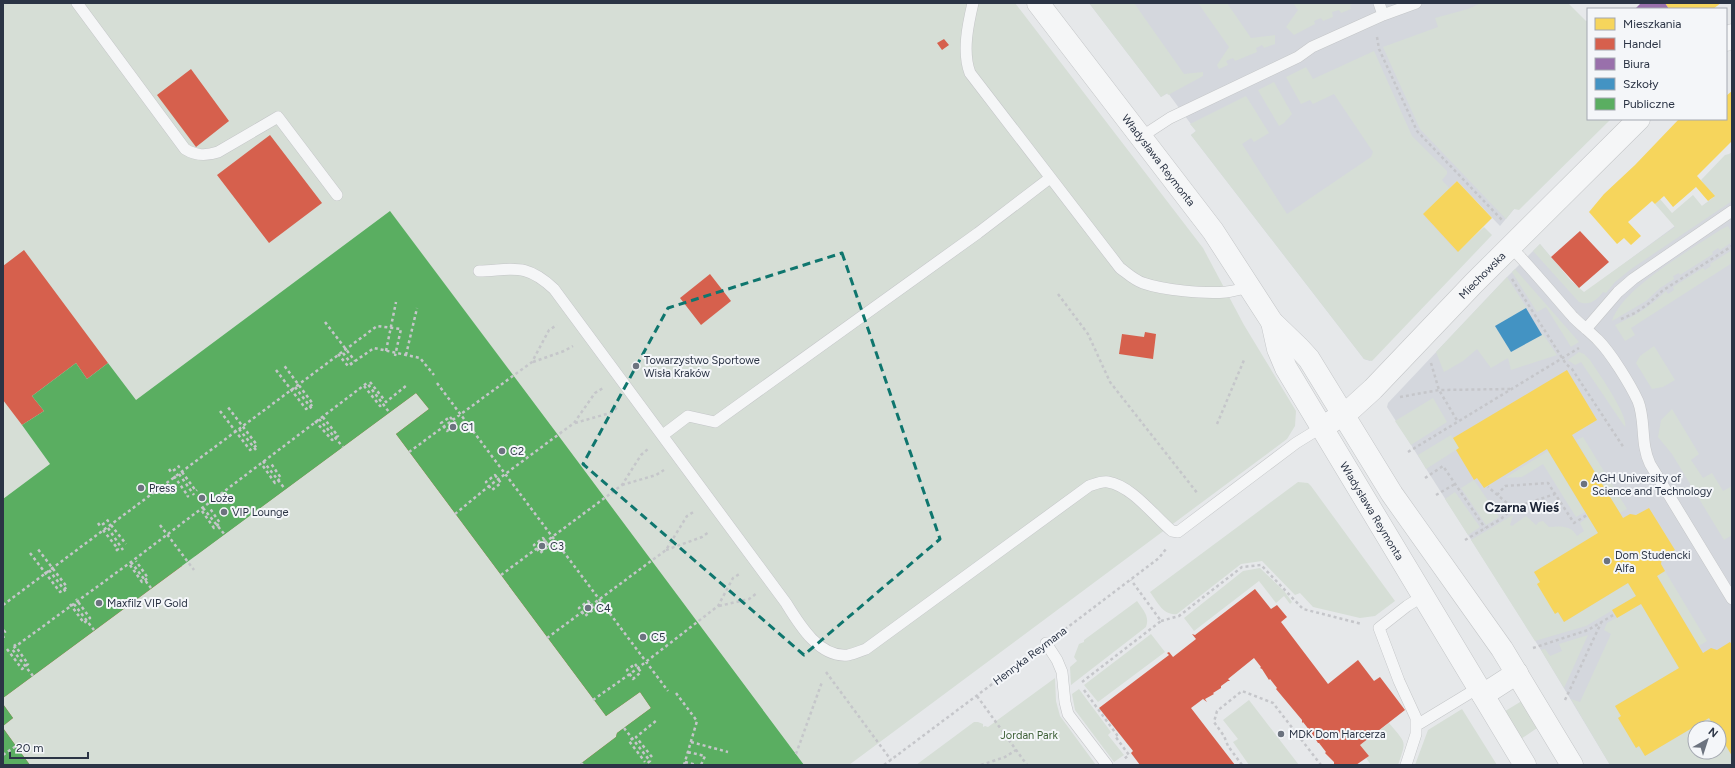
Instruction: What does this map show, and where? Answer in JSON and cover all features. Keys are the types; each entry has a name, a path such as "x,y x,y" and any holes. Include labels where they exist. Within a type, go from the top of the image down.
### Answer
{"street":[{"name":"Władysława Reymonta","path":"1038,3 1213,231 1272,322 1309,359 1404,511 1517,673 1572,765"},
{"name":"Miechowska","path":"1322,427 1343,414 1373,389 1509,236 1638,120"},
{"name":"Władysława Reymonta","path":"1272,322 1278,349 1286,368 1525,765"},
{"path":"1480,691 1517,673"}],"lane":[{"path":"77,3 185,149 200,155 218,152 278,118 337,195"},
{"path":"973,3 966,58 970,73 1113,260 1134,278 1154,286 1203,292 1226,292 1250,287"},
{"path":"1379,3 1380,17"},
{"path":"1141,137 1170,118 1298,57 1312,47 1416,3"},
{"path":"663,435 688,416 716,422 978,233 1050,178"},
{"path":"1586,329 1618,292 1633,278 1732,211"},
{"path":"1509,236 1586,329 1594,336 1614,362 1638,401 1643,420 1644,446 1653,471 1732,599"},
{"path":"479,271 512,268 521,269 546,282 562,299 808,634 824,650 836,654 848,655 866,649 1089,486 1107,482 1124,489 1140,501 1172,531 1179,532 1296,444 1322,427"},
{"path":"1406,765 1414,744 1417,726 1414,711 1399,681 1379,628 1407,606 1423,596"},
{"path":"1046,643 1061,669 1068,714 1107,765"},
{"path":"1417,726 1480,691"}],"path":[{"path":"1380,17 1379,49 1417,132 1509,236"},
{"path":"1594,336 1611,324 1642,308 1662,291 1732,246"},
{"path":"1511,277 1562,358 1627,452"},
{"path":"1058,294 1088,334 1110,382 1209,508"},
{"path":"386,350 396,302"},
{"path":"406,355 418,308"},
{"path":"325,322 355,361"},
{"path":"3,605 377,326 401,329 395,354"},
{"path":"532,362 564,351 575,345"},
{"path":"1408,452 1582,346"},
{"path":"352,365 355,361 374,348 386,350 395,354 420,358 434,375"},
{"path":"342,353 352,365"},
{"path":"338,354 348,366 352,365"},
{"path":"1216,424 1244,360"},
{"path":"1430,360 1439,390 1458,422"},
{"path":"283,364 313,404 311,407"},
{"path":"276,370 306,409 311,407"},
{"path":"409,452 513,375"},
{"path":"370,382 386,402"},
{"path":"33,676 12,649 130,564 367,383 389,412"},
{"path":"437,383 668,691"},
{"path":"364,386 380,406 407,385"},
{"path":"455,514 506,473 574,423 595,393 605,386"},
{"path":"295,387 311,407"},
{"path":"1398,397 1439,390 1511,389"},
{"path":"453,420 489,393"},
{"path":"227,406 257,445 254,449"},
{"path":"574,423 610,414 620,406"},
{"path":"220,411 250,450 254,449"},
{"path":"322,416 338,436 334,438"},
{"path":"450,417 456,424 447,431 444,427 441,423 450,417"},
{"path":"319,419 343,447"},
{"path":"315,420 332,440 334,438"},
{"path":"240,429 254,449"},
{"path":"622,486 641,454 650,447"},
{"path":"498,479 534,452"},
{"path":"263,461 286,490"},
{"path":"270,462 281,478 278,481"},
{"path":"169,469 171,472 179,467 176,463"},
{"path":"263,466 275,483 278,481"},
{"path":"1425,478 1443,466 1485,528"},
{"path":"501,575 622,486 656,475 666,468"},
{"path":"175,470 194,494"},
{"path":"181,470 196,490 194,494 188,496 174,476 181,470"},
{"path":"495,475 498,479 501,483 492,490 486,482 495,475"},
{"path":"1497,495 1505,486 1548,482 1574,523 1587,515"},
{"path":"1436,495 1455,484"},
{"path":"1488,488 1513,508"},
{"path":"1465,540 1501,519 1513,508 1555,494"},
{"path":"209,507 220,523 217,526"},
{"path":"202,508 225,535"},
{"path":"666,550 687,516 697,509"},
{"path":"202,511 214,528 217,526"},
{"path":"546,542 581,516"},
{"path":"98,523 100,526 108,521 105,517"},
{"path":"104,523 122,548"},
{"path":"110,524 125,544 122,548 117,550 103,530 107,527 110,524"},
{"path":"160,525 194,570"},
{"path":"547,638 666,550 702,537 712,530"},
{"path":"542,538 546,542 549,546 540,553 534,545 542,538"},
{"name":"Henryka Reymana","path":"884,765 1131,580 1163,555 1169,546"},
{"path":"37,548 67,587 65,591"},
{"path":"30,553 60,592 65,591"},
{"path":"130,564 142,582 148,578 136,561"},
{"path":"1064,695 1161,621 1179,616 1242,567 1261,565 1303,609 1379,628"},
{"path":"49,570 65,591"},
{"path":"593,700 630,675 718,606 733,578 743,571"},
{"path":"145,579 151,588"},
{"path":"591,605 627,579"},
{"path":"1131,580 1161,621"},
{"path":"718,606 749,599 758,592"},
{"path":"76,599 90,618 87,621"},
{"path":"588,601 591,605 594,609 585,616 579,608 588,601"},
{"path":"70,604 84,623 87,621"},
{"path":"74,604 94,630"},
{"path":"1533,648 1588,630 1615,614"},
{"path":"1565,700 1602,622"},
{"path":"3,630 5,632 3,633"},
{"path":"639,668 674,641"},
{"path":"7,649 22,669 28,664 14,644"},
{"path":"635,664 639,668 642,672 633,679 627,670 635,664"},
{"path":"796,754 822,682"},
{"path":"1081,687 1117,735 1115,736 1127,752"},
{"path":"1242,765 1228,746 1224,736 1214,722 1217,711 1242,691 1273,703 1320,765"},
{"path":"676,693 697,721 684,763 697,765"},
{"path":"977,696 1027,765"},
{"path":"634,738 650,761 645,763 629,741 657,720"},
{"path":"624,728 652,757"},
{"path":"690,742 728,752"},
{"path":"3,755 16,746"},
{"path":"981,765 1005,757 1016,750"},
{"path":"688,752 705,756 701,765"}],"highlighted area":[{"path":"842,253 940,539 804,655 583,464 668,308"}],"shaded area":[{"path":"1089,3 1568,3 1587,120 1500,226 1457,181 1423,214 1466,260 1370,361 1364,359 1191,135 1196,131 1168,93 1161,97"},
{"name":"AGH University of Science and Technology","path":"1732,184 1732,765 1610,765 1541,650 1387,407 1388,403 1540,244 1571,281 1584,293"}],"green space":[{"name":"Towarzystwo Sportowe Wisła Kraków","path":"3,3 1015,3 1203,248 1244,325 1296,411 1295,426 1287,439 849,765 3,765"},
{"path":"1089,3 1134,3 1184,74 1203,72 1203,76 1168,95 1167,93 1161,97"},
{"path":"1198,3 1227,3 1251,38 1275,35 1275,44 1264,48 1262,45 1256,48 1257,52 1235,61 1233,58 1226,61 1228,65 1219,69 1217,65 1229,47"},
{"path":"1293,3 1354,3 1350,5 1351,9 1341,13 1339,10 1332,12 1333,17 1323,21 1321,18 1314,21 1315,24 1294,35 1286,27 1298,10"},
{"path":"1481,3 1568,3 1587,20 1587,120 1610,120 1519,210 1514,209 1506,219 1420,129 1383,47 1438,27 1435,18 1468,9"},
{"path":"1374,51 1412,136 1447,171 1447,174 1442,180 1450,189 1423,215 1457,252 1484,227 1492,235 1372,361 1364,359 1191,135 1196,131 1190,124 1246,96 1269,133 1254,142 1251,138 1242,144 1287,214 1371,157 1373,152 1334,94 1313,104 1310,100 1301,104 1286,77 1306,67 1313,79"},
{"path":"1274,82 1292,114 1279,126 1258,90"},
{"path":"1732,152 1732,201 1631,269 1615,282 1606,293 1603,292 1593,302 1579,302 1533,251 1540,244 1571,281 1584,292 1675,227 1655,204 1660,199 1672,213 1693,195 1702,206 1714,197 1701,180 1725,155"},
{"path":"1728,226 1732,233 1732,242 1720,250 1718,248 1712,252 1713,254 1680,275 1679,273 1673,276 1674,279 1660,288 1646,301 1612,321 1618,308 1643,283 1676,259"},
{"path":"1732,250 1732,263 1631,328 1635,335 1625,341 1615,325 1647,307 1666,291 1668,294 1674,290 1673,287 1703,268 1705,270 1711,266 1710,264"},
{"path":"1515,269 1579,342 1571,347 1546,307 1537,312 1512,272"},
{"path":"1507,277 1527,308 1495,326 1511,352 1543,334 1557,355 1511,370 1508,358 1491,368 1477,349 1463,361 1444,372 1436,352"},
{"path":"1654,346 1675,380 1663,387 1652,389 1636,363 1640,356"},
{"path":"1579,352 1584,354 1590,360 1612,394 1622,413 1625,421 1625,427 1581,362 1575,365 1568,360"},
{"path":"1433,398 1447,422 1411,445 1395,421"},
{"path":"1672,409 1699,454 1691,460 1703,478 1712,473 1723,491 1732,486 1732,535 1724,540 1672,454 1658,437 1661,420"},
{"path":"1451,435 1459,448 1426,469 1418,455"},
{"path":"1583,437 1627,509 1620,513 1576,440"},
{"path":"1548,451 1585,512 1576,517 1543,464 1522,477 1505,478"},
{"path":"1474,480 1499,517 1486,525 1461,488"},
{"path":"1298,482 1308,483 1311,486 1395,601 1375,616 1360,618 1313,607 1300,593 1295,595 1262,561 1241,564 1177,614 1168,613 1161,607 1150,592"},
{"path":"1455,492 1480,527 1468,535 1445,499"},
{"path":"1513,515 1510,525 1512,526 1526,516 1536,525 1543,521 1549,527 1568,528 1575,532 1577,536 1584,531 1580,523 1588,517 1598,533 1534,572 1564,622 1628,583 1636,596 1586,626 1535,641 1471,540"},
{"path":"1260,568 1285,592 1292,602 1290,604 1284,596 1276,603 1259,581 1194,631 1184,618 1243,571"},
{"path":"1665,571 1707,641 1699,646 1657,576"},
{"path":"1137,601 1144,610 1147,620 1146,627 1071,685 1070,667 1077,661 1074,657 1079,644 1084,642 1084,640"},
{"path":"1641,604 1679,668 1615,706 1621,716 1618,718 1636,748 1639,746 1645,756 1687,731 1687,760 1727,760 1727,748 1732,756 1732,765 1610,765 1571,699 1580,702 1611,634 1604,630 1607,623"},
{"path":"1151,634 1165,652 1098,702 1084,685"},
{"path":"1588,635 1564,688 1541,650 1545,649 1550,656 1562,651 1559,644"},
{"name":"Jordan Park","path":"1055,678 1056,701 1060,716 1096,765 916,765 974,722 983,724 983,727 988,727"},
{"path":"1079,689 1111,732 1108,735 1124,755 1114,762 1075,710 1072,694"},
{"path":"1525,699 1540,726 1518,741 1502,713"},
{"path":"1249,700 1299,765 1249,765 1233,742 1238,739 1223,720"},
{"path":"1462,709 1497,765 1415,765 1428,730"},
{"path":"1389,723 1402,739 1404,746 1398,765 1371,765 1366,758 1369,756 1360,745"}],"building: Mieszkania":[{"path":"1665,3 1721,3 1714,8 1668,8"},
{"path":"1732,91 1732,141 1697,176 1715,196 1708,201 1696,187 1673,207 1664,196 1655,204 1652,201 1628,222 1641,236 1631,245 1624,238 1617,244 1589,212 1604,194 1635,165 1678,120 1727,120 1727,95"},
{"path":"1457,181 1492,218 1458,252 1423,214"},
{"name":"Dom Studencki Alfa","path":"1567,370 1597,420 1572,435 1623,518 1630,514 1636,515 1649,508 1675,550 1662,558 1661,564 1665,571 1657,576 1703,653 1711,648 1717,650 1730,642 1732,645 1732,756 1727,748 1727,720 1710,720 1709,718 1706,720 1687,720 1687,731 1645,756 1639,746 1636,748 1618,718 1621,716 1615,706 1679,668 1641,604 1617,618 1612,610 1636,596 1628,583 1564,622 1558,612 1555,614 1537,584 1540,582 1534,572 1598,533 1547,449 1484,488 1477,478 1474,480 1456,450 1459,448 1453,438"}],"building: Handel":[{"path":"944,39 949,45 942,50 937,43"},
{"path":"191,69 229,121 196,147 157,95"},
{"path":"270,135 322,203 269,243 217,175"},
{"path":"1580,231 1609,262 1579,288 1551,257"},
{"path":"24,250 108,363 87,379 76,363 32,396 44,411 22,425 3,400 3,266"},
{"path":"710,274 731,301 701,325 680,298"},
{"path":"359,293 424,307 457,318 479,347 463,358 698,672 711,663 744,706 725,765 665,765 678,721 662,700 651,708 640,692 606,716 396,434 429,409 416,393 195,556 184,541 170,551 182,566 3,698 3,571 314,341 305,330"},
{"path":"1145,332 1156,334 1153,359 1119,354 1122,334 1144,337"},
{"path":"1255,589 1271,609 1277,605 1287,617 1281,622 1328,684 1358,660 1374,681 1380,677 1405,710 1360,745 1369,756 1356,765 1334,765 1334,762 1325,753 1326,752 1303,722 1302,723 1302,720 1276,689 1277,688 1270,679 1269,680 1254,658 1228,679 1230,681 1221,686 1221,688 1213,693 1214,694 1205,699 1207,702 1203,699 1191,708 1235,765 1140,765 1131,753 1133,751 1099,708 1169,655 1167,653 1169,652 1173,657 1196,639 1192,634 1195,635"},
{"path":"3,704 13,718 3,726"},
{"path":"651,708 668,731 659,765 579,765 616,737 617,733"},
{"path":"3,728 16,746 30,765 3,765"}],"building: Biura":[{"path":"1641,3 1665,3 1668,8 1636,8"}],"building: Szkoły":[{"path":"1526,308 1542,335 1511,352 1495,326"}],"building: Publiczne":[{"path":"390,211 804,765 579,765 616,737 617,733 651,708 640,692 606,716 396,434 429,409 416,393 3,698 3,499 50,464 22,425 44,411 32,396 76,363 87,379 108,363 136,400"},
{"path":"3,704 13,718 3,726"},
{"path":"3,728 16,746 30,765 3,765"}],"place":[{"name":"Towarzystwo Sportowe Wisła Kraków","path":"636,366"},
{"name":"C1","path":"453,427"},
{"name":"C2","path":"502,451"},
{"name":"AGH University of Science and Technology","path":"1584,484"},
{"name":"Press","path":"141,488"},
{"name":"Loże","path":"202,498"},
{"name":"VIP Lounge","path":"224,512"},
{"name":"C3","path":"542,546"},
{"name":"Dom Studencki Alfa","path":"1607,561"},
{"name":"Maxfilz VIP Gold","path":"99,603"},
{"name":"C4","path":"588,608"},
{"name":"C5","path":"643,637"},
{"name":"MDK Dom Harcerza","path":"1281,734"}],"district":[{"name":"Czarna Wieś","path":"1522,507"}]}
